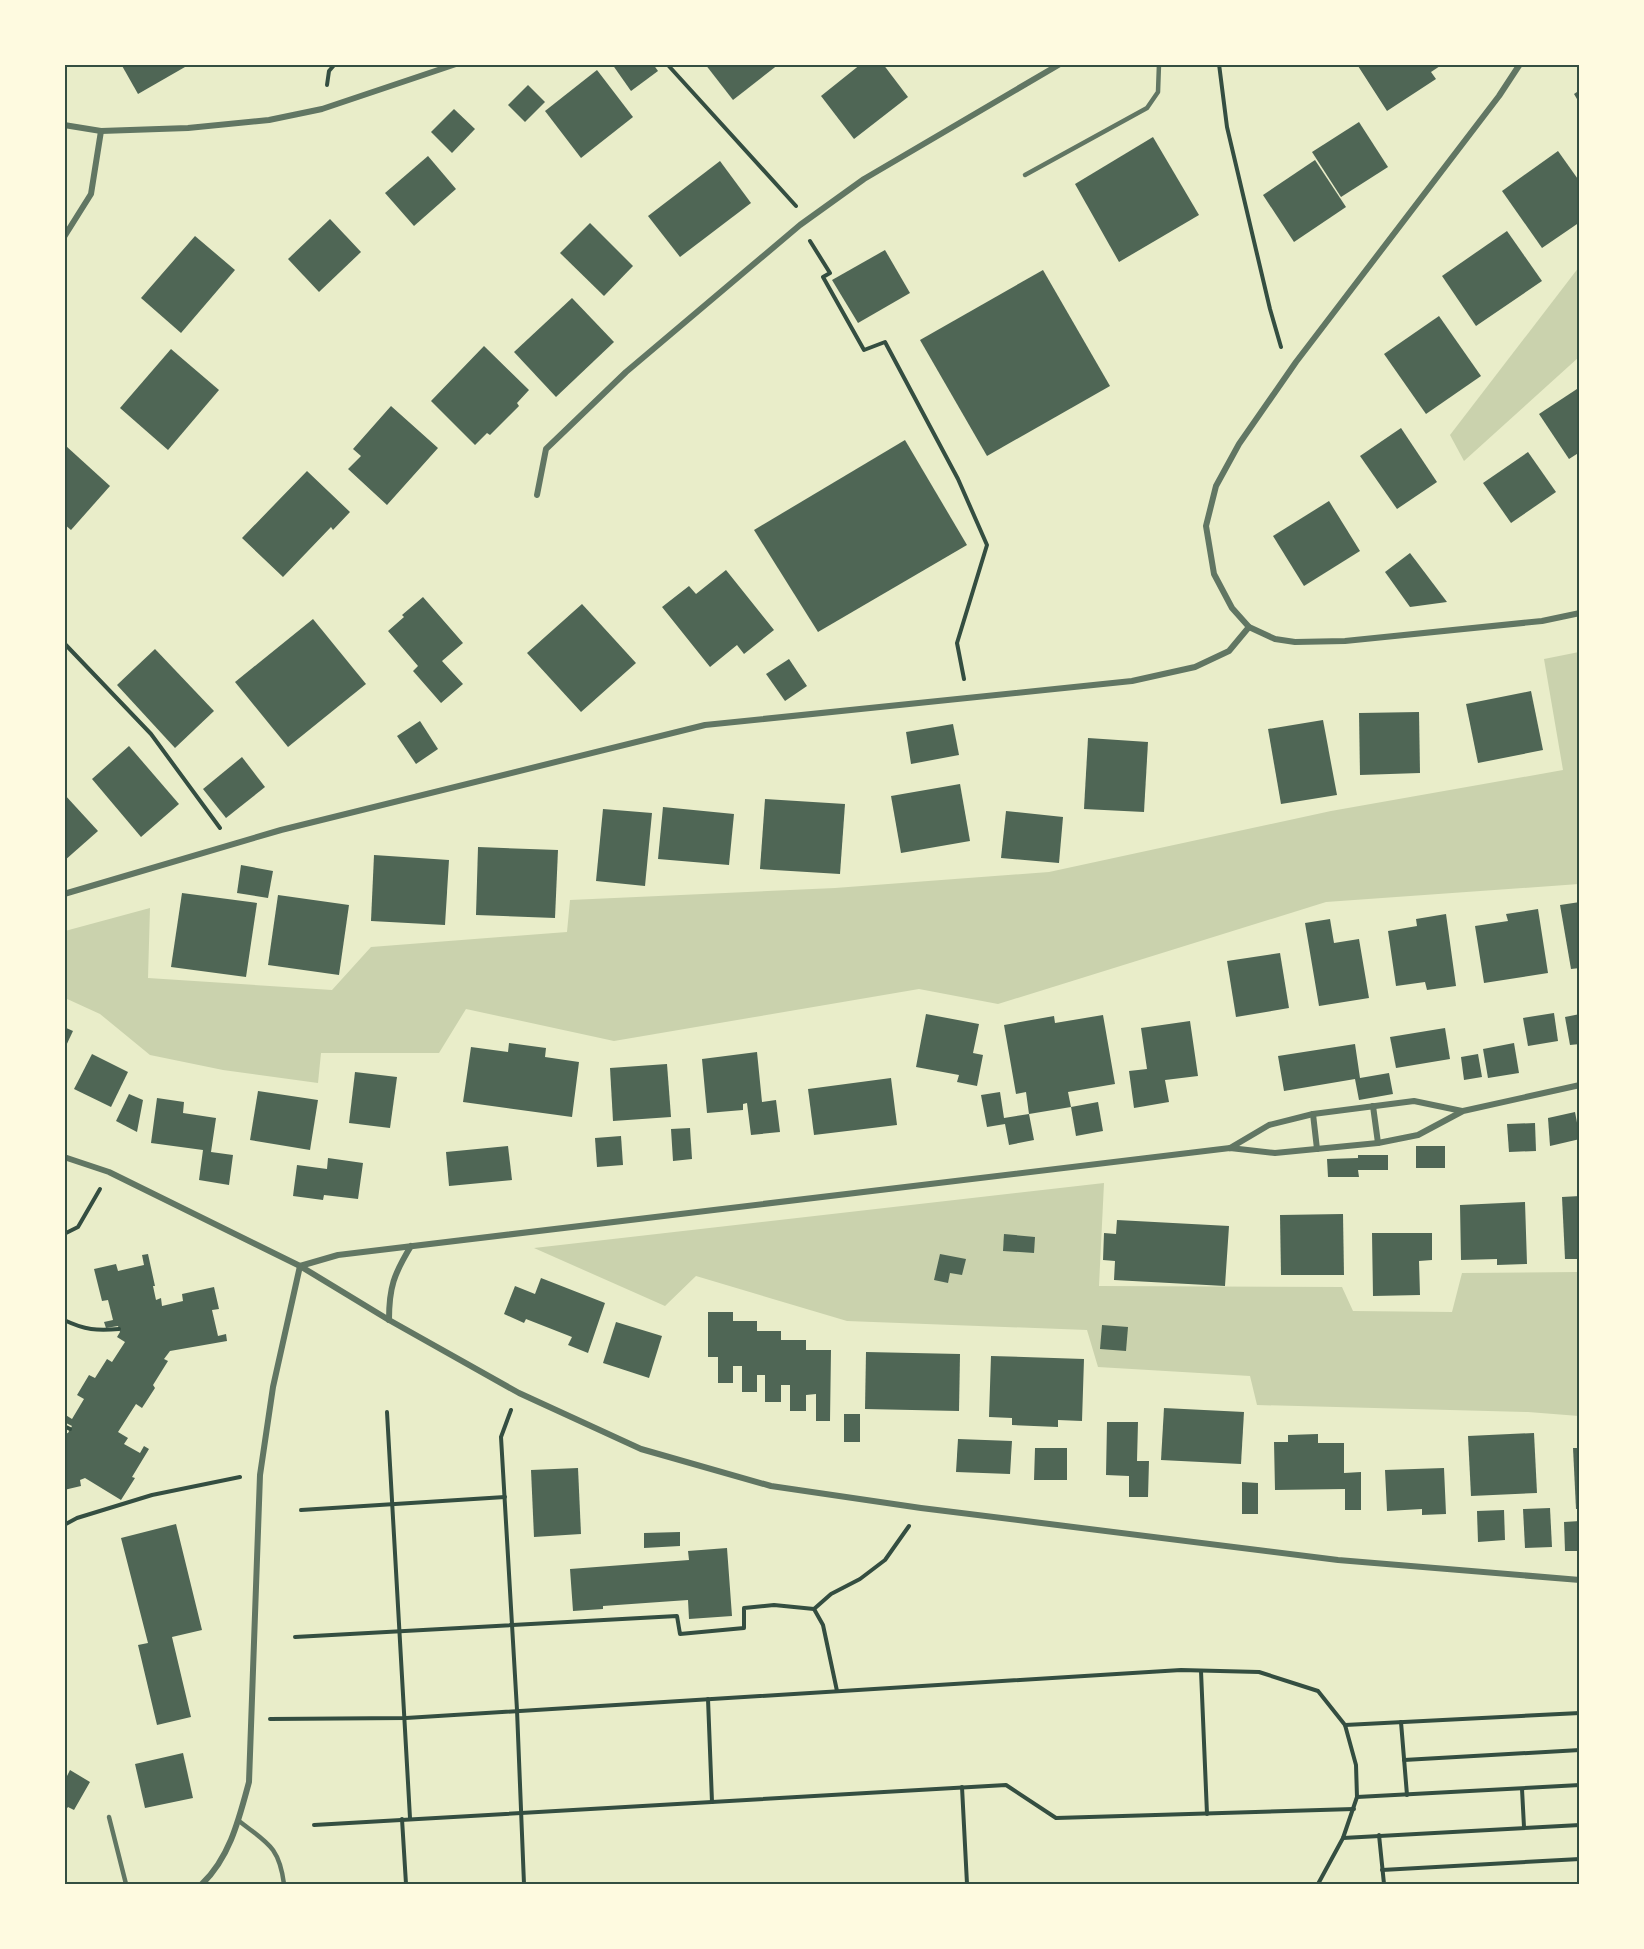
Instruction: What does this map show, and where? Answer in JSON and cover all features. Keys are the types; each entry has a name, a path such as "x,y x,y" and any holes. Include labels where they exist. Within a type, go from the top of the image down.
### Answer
{"street":[{"path":"64,125 101,131 188,128 269,120 322,109 456,64"},
{"path":"537,495 546,449 626,372 800,225 864,179 1060,64"},
{"path":"1520,64 1499,96 1296,362 1239,444 1216,486 1206,526 1214,574 1232,608 1249,627 1275,639 1295,642 1346,641 1542,621 1580,613"},
{"path":"64,237 91,194 101,131"},
{"path":"64,894 281,830 705,725 1132,681 1195,667 1229,651 1249,627"},
{"path":"300,1266 338,1255 1230,1148 1275,1153 1378,1143 1418,1135 1463,1111 1580,1085"},
{"path":"1230,1148 1269,1125 1313,1114 1414,1101 1463,1111"},
{"path":"1373,1106 1378,1143"},
{"path":"1313,1114 1317,1149"},
{"path":"64,1157 109,1172 300,1266 388,1320 519,1393 641,1449 771,1486 921,1509 1338,1560 1580,1580"},
{"path":"388,1320 389,1295 397,1269 411,1246"},
{"path":"202,1884 226,1854 239,1821 249,1782 260,1475 273,1387 300,1266"}],"lane":[{"path":"1025,175 1147,108 1158,92 1159,64"},
{"path":"109,1817 126,1884"},
{"path":"239,1821 272,1847 282,1865 285,1884"}],"path":[{"path":"329,71 335,64"},
{"path":"667,64 809,219"},
{"path":"1219,64 1227,127 1270,309 1280,346 1296,362"},
{"path":"800,225 830,273 823,277 864,350 885,342 958,479 987,545 957,642 968,698"},
{"path":"64,643 151,734 232,845"},
{"path":"64,1234 78,1227 109,1172"},
{"path":"64,1320 98,1331 119,1329"},
{"path":"519,1393 501,1437 517,1710 524,1884"},
{"path":"387,1412 410,1818"},
{"path":"64,1426 70,1429"},
{"path":"64,1525 78,1518 152,1495 231,1478 260,1475"},
{"path":"300,1510 505,1497"},
{"path":"295,1637 677,1616 680,1634 744,1628 744,1608 774,1605 814,1609 831,1594 860,1579 885,1560 921,1509"},
{"path":"814,1609 823,1626 837,1691"},
{"path":"251,1720 406,1718 998,1680 1200,1671 1259,1672 1318,1691 1345,1725 1356,1766 1357,1797 1343,1838 1318,1884"},
{"path":"1200,1671 1207,1814"},
{"path":"708,1699 711,1802"},
{"path":"1345,1725 1580,1713"},
{"path":"1401,1722 1407,1796"},
{"path":"1404,1760 1580,1750"},
{"path":"314,1825 1006,1785 1056,1818 1354,1809"},
{"path":"1357,1797 1580,1785"},
{"path":"962,1787 967,1884"},
{"path":"1522,1788 1524,1827"},
{"path":"402,1819 406,1884"},
{"path":"1343,1838 1580,1825"},
{"path":"1379,1835 1384,1884"},
{"path":"1382,1870 1580,1859"}],"green space":[{"path":"1579,267 1579,357 1464,461 1450,435"},
{"path":"1579,652 1579,884 1326,902 998,1004 919,989 614,1041 466,1009 439,1053 321,1053 318,1083 223,1070 150,1055 100,1014 65,998 65,931 150,908 148,978 332,990 371,947 567,932 570,900 835,888 1049,872 1331,811 1563,770 1544,659"},
{"path":"1104,1183 1099,1286 1342,1287 1353,1311 1452,1312 1462,1273 1579,1272 1579,1416 1528,1412 1257,1405 1250,1376 1098,1367 1087,1330 847,1321 696,1276 665,1306 534,1248"}],"building":[{"path":"121,64 183,64 185,67 138,94"},
{"path":"612,64 653,64 658,71 631,91"},
{"path":"705,64 779,64 733,100"},
{"path":"861,64 883,64 908,97 854,139 821,96"},
{"path":"1361,64 1443,64 1431,72 1436,79 1387,111 1358,66"},
{"path":"597,70 633,117 581,158 545,111"},
{"path":"528,85 545,102 525,122 508,105"},
{"path":"1580,90 1580,104 1574,94"},
{"path":"454,109 475,129 452,153 431,132"},
{"path":"1359,122 1388,167 1341,197 1312,152"},
{"path":"1153,137 1199,215 1119,262 1075,184"},
{"path":"1558,151 1580,182 1580,222 1542,248 1502,191"},
{"path":"428,156 456,189 414,226 385,193"},
{"path":"1315,160 1346,207 1294,242 1263,195"},
{"path":"720,161 751,203 680,257 648,216"},
{"path":"330,219 361,252 319,292 288,259"},
{"path":"590,223 633,266 604,296 560,253"},
{"path":"1507,231 1542,281 1476,326 1442,276"},
{"path":"195,236 235,270 181,333 141,298"},
{"path":"885,250 910,293 858,323 832,280"},
{"path":"1043,270 1110,386 987,456 920,340"},
{"path":"572,298 614,342 556,397 514,352"},
{"path":"1439,316 1481,376 1426,414 1384,354"},
{"path":"484,346 529,390 517,403 519,406 490,435 487,433 475,445 431,401"},
{"path":"171,349 219,390 168,450 120,408"},
{"path":"1580,387 1580,452 1569,459 1539,414"},
{"path":"391,406 438,448 387,505 348,469 361,456 353,449"},
{"path":"1401,428 1437,482 1397,509 1360,456"},
{"path":"905,440 967,545 818,632 754,530"},
{"path":"66,446 110,486 71,530 64,524 64,448"},
{"path":"1528,452 1556,492 1511,523 1483,483"},
{"path":"307,471 350,512 333,530 331,527 283,577 242,538"},
{"path":"1329,501 1360,551 1304,586 1273,536"},
{"path":"1410,553 1447,602 1410,607 1385,572"},
{"path":"726,570 774,630 744,654 737,645 710,667 662,607 689,586 696,594"},
{"path":"423,597 463,643 442,661 463,684 441,703 413,671 418,666 388,631"},
{"path":"582,604 636,663 581,712 527,653"},
{"path":"313,619 366,684 288,747 235,682"},
{"path":"155,649 214,711 175,748 117,685"},
{"path":"789,659 807,686 785,701 766,674"},
{"path":"1531,691 1543,750 1478,763 1466,704"},
{"path":"1419,712 1420,773 1360,775 1359,713"},
{"path":"1323,720 1337,795 1281,804 1268,729"},
{"path":"420,721 438,749 416,764 397,736"},
{"path":"953,724 959,755 911,764 906,732"},
{"path":"1088,738 1148,742 1144,812 1084,809"},
{"path":"129,746 179,804 141,837 92,779"},
{"path":"242,757 265,787 226,818 203,789"},
{"path":"960,784 970,841 901,853 891,796"},
{"path":"64,794 98,831 64,861"},
{"path":"765,799 845,804 840,874 760,869"},
{"path":"663,807 734,814 729,865 658,859"},
{"path":"603,809 652,813 645,886 596,881"},
{"path":"1006,811 1063,817 1059,863 1001,858"},
{"path":"478,847 558,850 555,918 476,915"},
{"path":"374,855 449,860 445,925 371,921"},
{"path":"241,865 273,871 268,898 237,893"},
{"path":"182,893 257,903 246,977 171,967"},
{"path":"278,895 349,905 339,975 268,965"},
{"path":"1580,902 1580,968 1571,969 1560,905"},
{"path":"1538,909 1548,973 1484,983 1475,926 1508,921 1506,914"},
{"path":"1446,914 1456,986 1427,990 1425,982 1396,986 1388,931 1417,926 1416,919"},
{"path":"1330,919 1334,943 1359,939 1369,998 1319,1006 1305,923"},
{"path":"1280,953 1289,1008 1236,1017 1227,961"},
{"path":"1554,1013 1558,1041 1528,1046 1523,1018"},
{"path":"926,1014 979,1024 973,1053 983,1055 977,1086 957,1082 959,1075 916,1067"},
{"path":"1580,1014 1580,1044 1570,1045 1565,1017"},
{"path":"1103,1015 1115,1084 1068,1092 1071,1107 1029,1114 1026,1092 1016,1094 1004,1025 1054,1016 1055,1023"},
{"path":"1190,1021 1198,1076 1165,1080 1169,1102 1134,1108 1129,1071 1147,1069 1141,1028"},
{"path":"64,1027 73,1031 64,1050"},
{"path":"1445,1028 1450,1059 1396,1068 1390,1037"},
{"path":"509,1043 546,1048 545,1057 579,1062 572,1117 463,1102 471,1047 508,1052"},
{"path":"1514,1043 1519,1073 1488,1078 1483,1049"},
{"path":"1355,1044 1360,1078 1389,1073 1393,1094 1359,1100 1355,1079 1284,1091 1278,1056"},
{"path":"757,1052 762,1102 776,1100 780,1132 751,1135 747,1103 743,1104 743,1110 707,1113 702,1059"},
{"path":"92,1054 128,1072 111,1107 74,1089"},
{"path":"1478,1054 1482,1077 1464,1080 1461,1057"},
{"path":"667,1064 671,1117 613,1121 610,1068"},
{"path":"355,1072 397,1077 390,1128 349,1123"},
{"path":"891,1078 897,1125 814,1135 808,1089"},
{"path":"258,1091 318,1100 310,1150 250,1140"},
{"path":"1000,1092 1004,1118 1029,1114 1034,1140 1009,1145 1005,1124 987,1127 981,1095"},
{"path":"129,1094 143,1100 137,1132 116,1121"},
{"path":"157,1098 184,1102 183,1113 216,1118 211,1152 233,1155 229,1185 199,1180 203,1150 151,1143"},
{"path":"1098,1102 1103,1131 1076,1136 1071,1107"},
{"path":"1575,1112 1580,1139 1550,1146 1548,1118"},
{"path":"1535,1123 1536,1151 1509,1152 1507,1124"},
{"path":"690,1128 692,1159 673,1161 671,1129"},
{"path":"621,1136 623,1165 597,1167 595,1138"},
{"path":"508,1146 512,1180 449,1186 446,1152"},
{"path":"1416,1146 1445,1146 1445,1168 1416,1168"},
{"path":"1358,1155 1388,1155 1388,1170 1358,1170 1359,1177 1328,1177 1327,1159 1358,1158"},
{"path":"328,1158 363,1163 358,1199 324,1195 323,1200 293,1196 297,1165 327,1169"},
{"path":"1580,1196 1580,1259 1565,1259 1562,1197"},
{"path":"1525,1202 1527,1264 1497,1265 1497,1259 1461,1260 1460,1205"},
{"path":"1343,1214 1344,1275 1281,1275 1280,1215"},
{"path":"1117,1220 1229,1226 1225,1286 1114,1280 1115,1261 1103,1260 1104,1233 1116,1234"},
{"path":"1372,1233 1432,1233 1432,1260 1419,1261 1420,1295 1373,1296"},
{"path":"1004,1234 1035,1237 1034,1253 1003,1251"},
{"path":"148,1254 156,1300 161,1298 162,1306 183,1301 182,1294 214,1287 219,1309 212,1310 218,1336 226,1334 227,1341 170,1351 164,1359 168,1361 153,1385 155,1388 142,1408 136,1404 118,1432 128,1438 124,1444 140,1453 144,1446 149,1449 121,1500 85,1478 80,1480 81,1486 64,1490 64,1434 68,1433 72,1426 64,1422 64,1414 72,1419 84,1399 77,1395 89,1375 95,1378 107,1359 112,1362 125,1342 117,1337 120,1332 118,1326 106,1328 104,1322 113,1320 108,1300 102,1301 94,1269 116,1264 118,1271 144,1265 142,1255"},
{"path":"940,1254 966,1259 962,1275 950,1273 948,1283 934,1280"},
{"path":"541,1278 605,1303 588,1353 568,1345 572,1337 526,1319 524,1323 504,1314 515,1286 535,1294"},
{"path":"708,1312 733,1312 733,1321 757,1321 757,1331 781,1331 781,1340 806,1340 806,1350 831,1350 830,1421 816,1421 816,1394 806,1395 806,1411 790,1411 790,1385 781,1385 781,1402 765,1402 765,1375 757,1375 757,1392 742,1392 742,1366 733,1366 733,1383 718,1383 718,1357 708,1357"},
{"path":"616,1322 662,1336 649,1378 603,1363"},
{"path":"1102,1325 1128,1327 1126,1351 1100,1349"},
{"path":"866,1352 960,1354 959,1411 865,1409"},
{"path":"991,1356 1084,1359 1082,1421 1058,1420 1058,1427 1012,1425 1012,1418 989,1417"},
{"path":"1164,1408 1244,1412 1241,1464 1161,1460"},
{"path":"844,1414 860,1414 860,1442 844,1442"},
{"path":"1107,1422 1138,1422 1137,1461 1149,1461 1148,1497 1129,1497 1129,1476 1106,1475"},
{"path":"1534,1433 1537,1493 1471,1496 1468,1436"},
{"path":"1318,1434 1318,1443 1344,1443 1344,1473 1361,1472 1361,1510 1345,1510 1345,1489 1275,1490 1274,1442 1288,1442 1288,1435"},
{"path":"958,1439 1012,1441 1010,1474 956,1472"},
{"path":"1035,1448 1067,1448 1067,1480 1034,1480"},
{"path":"1573,1448 1580,1448 1580,1509 1576,1509"},
{"path":"578,1468 581,1534 534,1537 531,1470"},
{"path":"1444,1468 1446,1514 1422,1515 1422,1509 1387,1511 1385,1470"},
{"path":"1242,1482 1258,1483 1258,1514 1242,1514"},
{"path":"1550,1508 1552,1547 1525,1548 1523,1509"},
{"path":"1504,1510 1505,1540 1478,1542 1477,1511"},
{"path":"1580,1521 1580,1551 1565,1551 1564,1522"},
{"path":"176,1524 202,1630 172,1637 191,1717 157,1725 138,1645 148,1643 121,1538"},
{"path":"680,1532 680,1546 644,1548 644,1533"},
{"path":"727,1548 732,1616 689,1619 688,1600 603,1606 603,1609 573,1611 570,1569 689,1560 688,1551"},
{"path":"183,1753 193,1798 145,1808 135,1764"},
{"path":"70,1770 90,1782 74,1810 68,1807 64,1812 64,1774 67,1776"}]}
